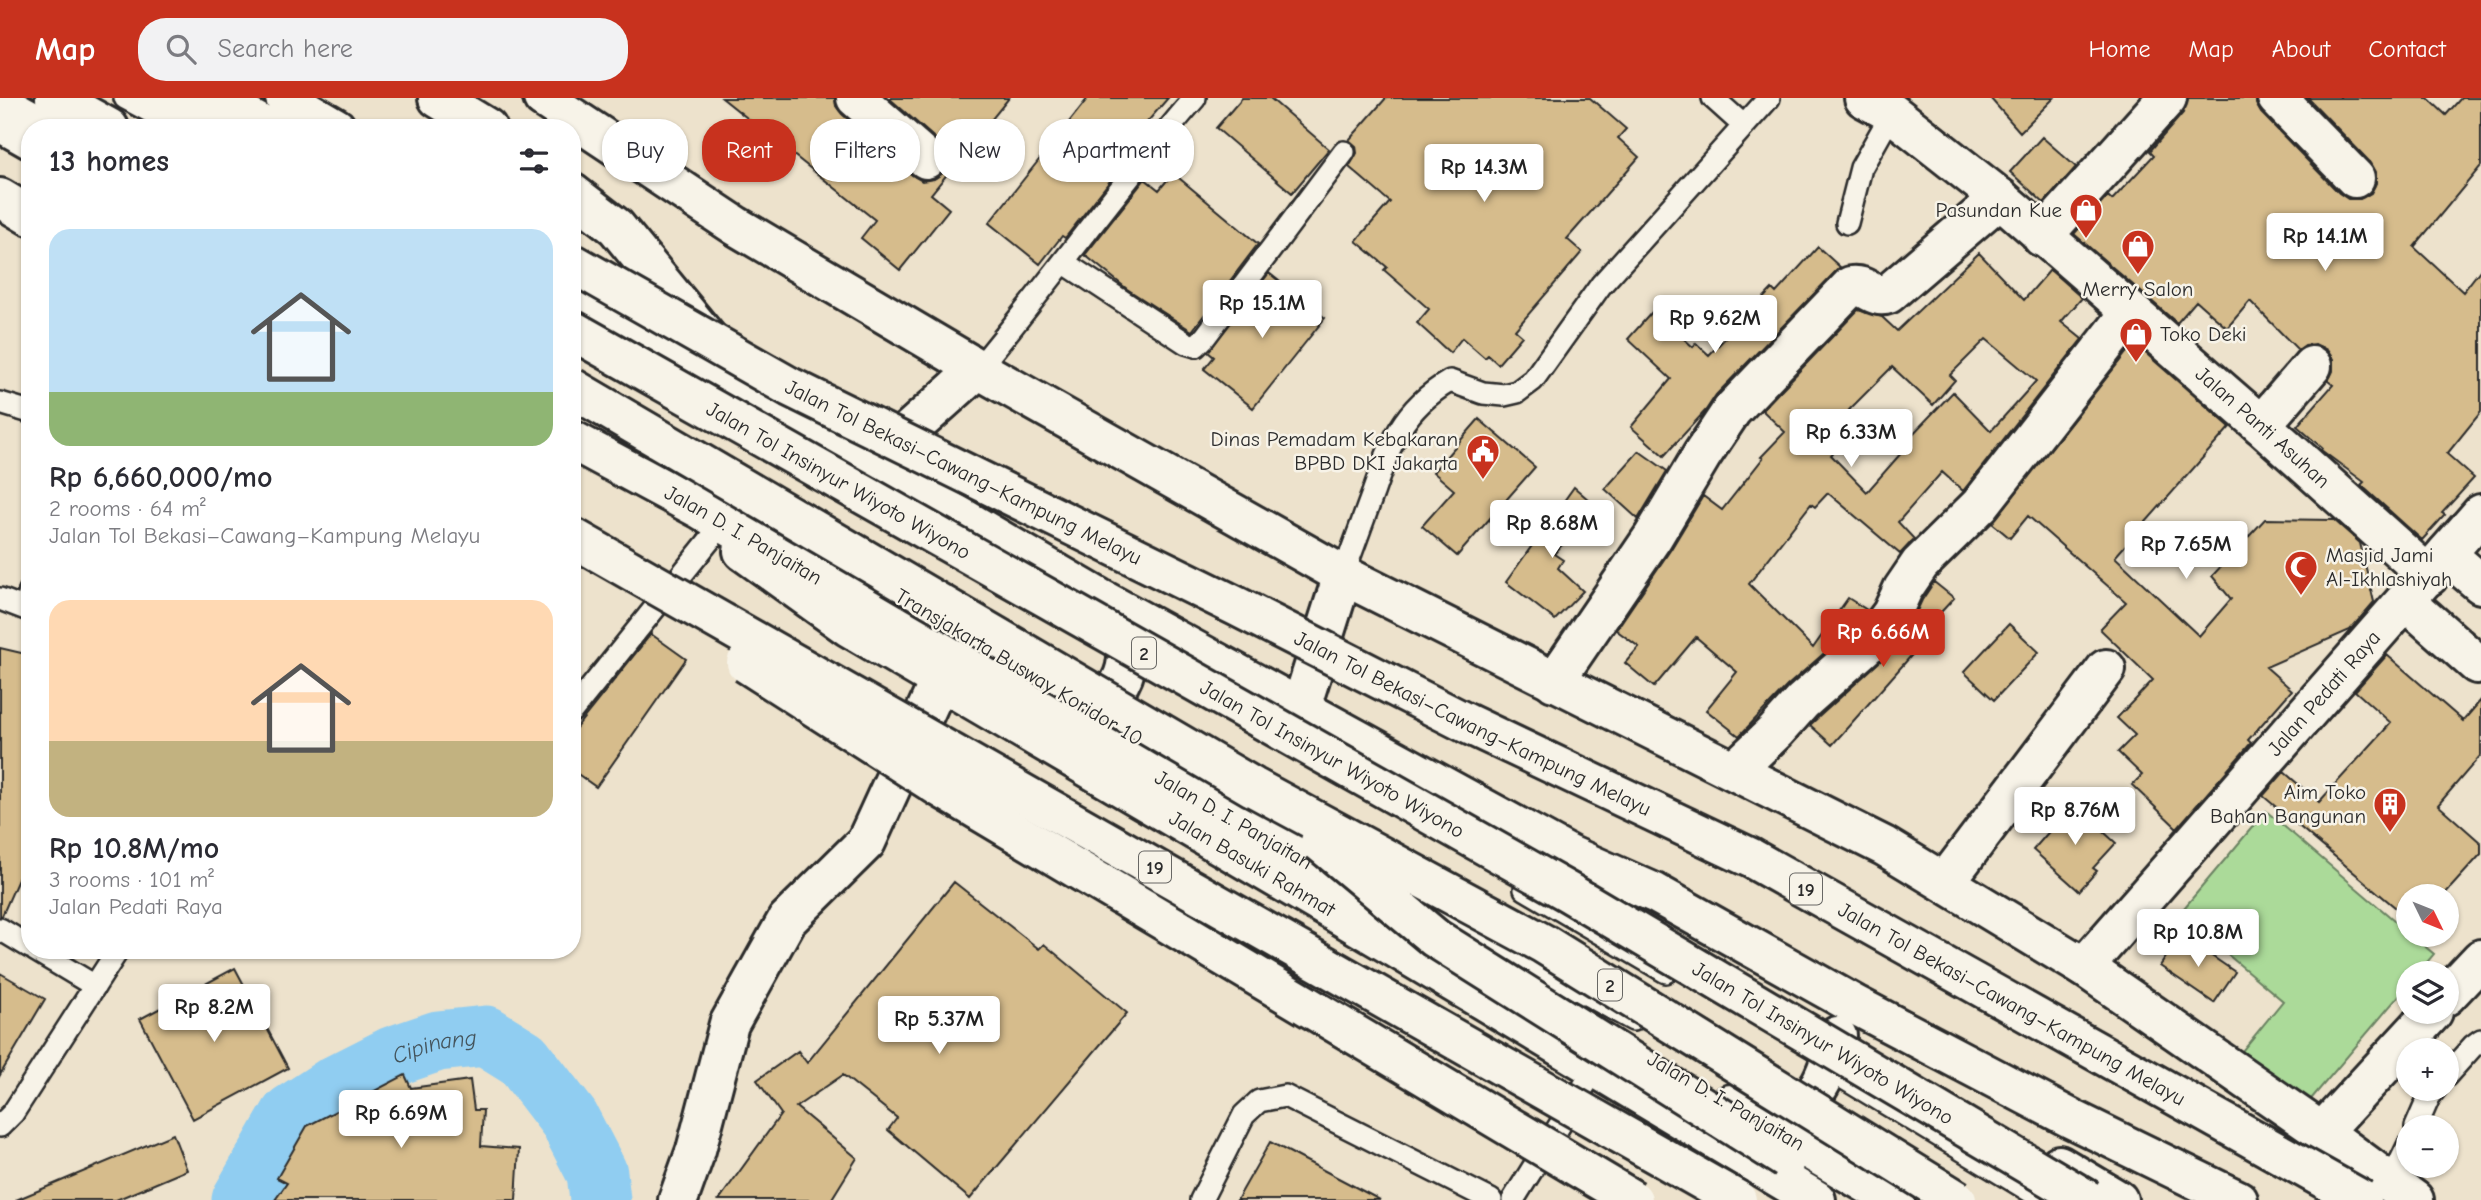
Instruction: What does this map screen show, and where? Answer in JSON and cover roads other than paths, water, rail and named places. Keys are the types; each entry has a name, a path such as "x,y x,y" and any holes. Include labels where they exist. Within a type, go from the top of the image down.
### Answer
{"main road":[{"path":"55,98 93,119"},
{"path":"164,98 201,119"},
{"path":"213,98 251,119"},
{"path":"285,98 321,119"},
{"path":"438,98 472,119"},
{"path":"543,98 575,119"},
{"path":"856,98 926,159"},
{"path":"2042,237 2167,98"},
{"path":"2277,98 2355,178"},
{"name":"Jalan Panti Asuhan","path":"1878,106 2000,198 2261,425 2427,577"},
{"path":"0,122 21,134"},
{"path":"581,123 736,226 978,369 1343,575 1633,718 1884,846 1945,881 2084,967 2322,1132 2389,1194"},
{"path":"0,198 21,211"},
{"path":"1554,681 1653,537 1732,410 1852,286 1863,287 1873,295 1888,294 2000,198"},
{"path":"581,200 616,227 756,397"},
{"name":"Jalan Tol Bekasi–Cawang–Kampung Melayu","path":"581,268 790,387 1224,600 1466,723 1751,858 2389,1194"},
{"path":"581,301 756,397 1099,598 1569,855 1655,893 1855,1005 2072,1119 2238,1200"},
{"path":"1735,770 1776,731 1801,702 1872,640 1920,564 1980,505 2130,313"},
{"name":"Jalan Tol Insinyur Wiyoto Wiyono","path":"581,335 1568,892 2088,1200"},
{"path":"2261,425 2312,366"},
{"path":"870,465 978,369"},
{"name":"2","path":"581,393 1253,787 1544,944 1957,1200"},
{"name":"Jalan D. I. Panjaitan","path":"581,445 1039,708 1786,1120 1895,1200"},
{"name":"Jalan Pedati Raya","path":"2084,967 2481,514"},
{"name":"Jalan Basuki Rahmat","path":"709,521 849,627 1816,1200"},
{"name":"19","path":"581,542 1737,1200"},
{"path":"581,557 942,788 1633,1200"},
{"path":"1301,707 1343,575"},
{"path":"2427,577 2481,584"},
{"path":"2427,577 2477,664"},
{"path":"1039,708 1073,714 1091,709 1105,701 1124,676 1128,660 1126,636 1116,614 1099,598"},
{"path":"1945,881 2106,669"},
{"path":"678,1200 696,1150 729,1024 788,920 866,842 940,680"},
{"path":"1253,787 1436,938 1851,1200"},
{"path":"1569,855 1653,922 1833,1052 2118,1200"},
{"path":"2459,982 2481,959"},
{"path":"2322,1132 2422,1024"},
{"path":"1786,1120 1817,1091 1833,1052"}],"lane":[{"path":"9,98 48,119"},
{"path":"125,98 163,119"},
{"path":"978,369 1037,298 1156,143 1195,98"},
{"path":"1713,98 1743,124"},
{"path":"1343,575 1386,453 1400,427 1415,409 1433,391 1450,381 1483,393 1504,395 1517,392 1533,380 1601,285 1769,98"},
{"path":"1847,223 1878,106"},
{"path":"1063,261 1186,343 1196,345 1205,337 1344,152"},
{"path":"581,349 1128,660 1833,1052 2045,1200"},
{"path":"0,403 21,409"},
{"name":"Transjakarta Busway Koridor 10","path":"581,412 850,566 1091,709 1277,824 1786,1120 1940,1200"},
{"path":"581,699 709,521"},
{"path":"0,599 21,603"},
{"path":"0,929 21,942"},
{"path":"50,959 95,986"},
{"path":"0,1126 13,1113 112,959"},
{"path":"2459,1062 2481,1040"},
{"path":"1513,1200 1596,1068"},
{"path":"1200,1200 1244,1115 1259,1101 1285,1096 1491,1200"},
{"path":"2389,1194 2396,1176"}],"waterway":[{"name":"Cipinang","path":"242,1200 291,1115 335,1086 394,1056 438,1041 486,1036 523,1059 569,1119 597,1173 600,1200"}],"place":[{"name":"Pasundan Kue","path":"2086,240"},
{"name":"Merry Salon","path":"2138,276"},
{"name":"Toko Deki","path":"2136,364"},
{"name":"Dinas Pemadam Kebakaran BPBD DKI Jakarta","path":"1483,481"},
{"name":"Masjid Jami Al-Ikhlashiyah","path":"2301,597"},
{"name":"Aim Toko Bahan Bangunan","path":"2390,834"}]}
